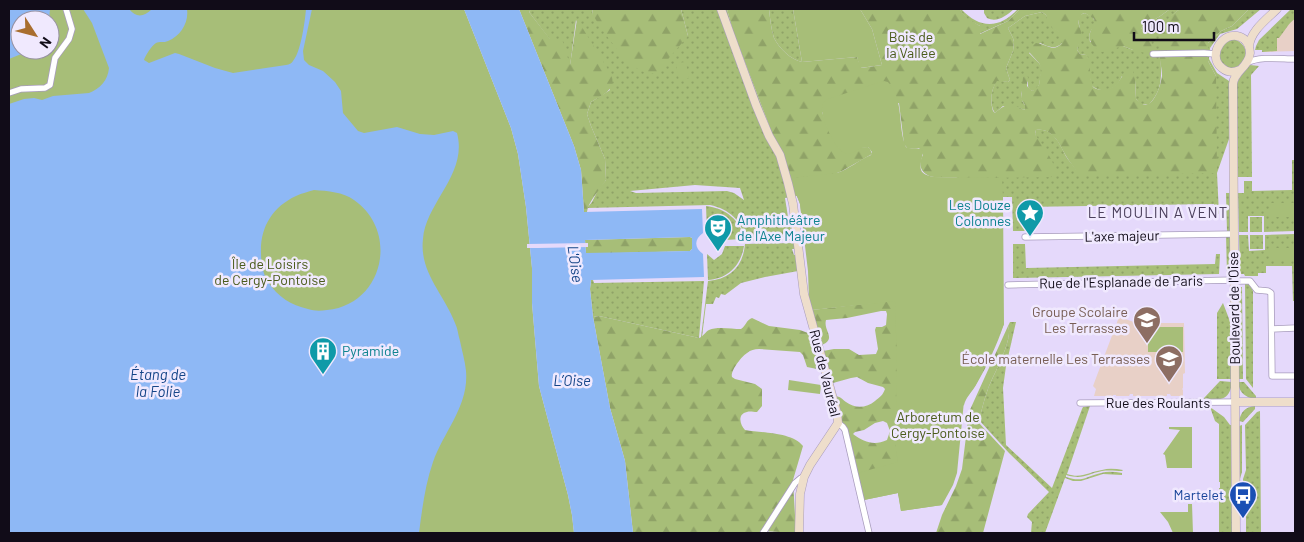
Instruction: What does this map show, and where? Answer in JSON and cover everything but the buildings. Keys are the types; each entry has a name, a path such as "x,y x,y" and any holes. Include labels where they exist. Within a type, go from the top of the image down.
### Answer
{"main road":[{"name":"Rue de Vauréal","path":"721,9 756,105 780,156 788,183 793,204 804,294 837,413 838,423 810,465 804,478 800,494 799,533"},
{"path":"1255,32 1246,36 1232,36 1218,45 1215,60 1218,64 1226,71 1240,70 1247,63 1249,41 1277,9"},
{"path":"1239,37 1246,42 1249,49"},
{"name":"Boulevard de l'Oise","path":"1236,533 1233,83 1234,77 1240,70"},
{"name":"Boulevard de l'Oise","path":"1226,71 1233,83"},
{"path":"1236,402 1295,402"}],"street":[{"path":"9,93 21,89 45,88 50,85 55,58 69,38 72,29 66,9"},
{"path":"1249,49 1262,59"},
{"path":"1154,54 1215,54"},
{"path":"1247,63 1252,60 1262,59 1295,59"},
{"name":"L'axe majeur","path":"1025,238 1234,234"},
{"name":"Rue de l'Esplanade de Paris","path":"1008,285 1250,281 1257,290 1271,293 1272,329"},
{"path":"1295,328 1272,329 1272,376 1295,376"},
{"name":"Rue des Roulants","path":"1080,403 1236,402"},
{"path":"838,423 844,430 869,533"},
{"path":"763,533 795,483 804,478"}],"shaded area":[{"path":"1295,14 1295,51 1262,52"},
{"name":"Groupe Scolaire Les Terrasses","path":"1119,317 1137,323 1184,323 1185,373 1183,374 1183,396 1167,394 1167,396 1133,396 1133,394 1130,394 1129,396 1094,396 1096,389 1093,386"}],"green space":[{"name":"Étang de la Folie","path":"9,9 464,9 511,128 518,154 532,268 532,303 539,386 568,495 574,533 9,533"},
{"path":"519,9 531,9 529,12 550,39 562,39 570,65 577,19 612,76 610,89 591,102 587,114 605,159 606,180 592,199 587,212 584,212 581,170 574,146"},
{"path":"531,9 593,9 592,14 688,36 681,9 727,9 733,31 769,125 837,173 804,235 800,204 797,196 785,198 788,217 791,217 794,240 745,241 744,234 734,217 710,205 587,208 606,180 605,159 587,114 591,102 610,90 576,20 570,66 529,12","holes":["695,185 740,188 744,200 734,193 727,191 636,193 630,191"]},
{"path":"593,9 681,9 688,36 656,73 647,73 628,61 611,42 592,14"},
{"name":"Bois de la Vallée","path":"727,9 769,9 774,38 779,46 794,59 802,62 857,57 861,68 882,65 872,29 860,9 959,9 968,19 980,26 980,34 1008,21 1020,9 1170,9 1141,29 1151,38 1152,49 1145,53 1123,46 1102,52 1091,43 1089,36 1095,24 1094,19 1085,13 1082,14 1079,21 1081,40 1077,50 1080,54 1086,55 1090,59 1090,77 1093,87 1101,90 1113,87 1127,69 1130,69 1133,71 1135,80 1136,99 1146,104 1154,99 1161,81 1160,36 1164,25 1171,16 1180,9 1249,9 1232,26 1221,31 1208,43 1208,61 1216,76 1217,173 1079,176 1055,138 1047,131 1036,130 1035,134 1054,165 1056,177 934,177 926,174 922,169 921,159 923,155 919,148 908,149 904,144 899,103 822,112 839,148 868,147 872,154 837,173 790,178 782,152 769,125 733,31","holes":["1042,12 1046,15 1050,26 1060,34 1062,43 1053,48 1036,43 1032,46 1029,52 1041,68 1039,85 1032,91 1027,86 1028,77 1026,75 1023,77 1021,99 1025,109 1009,105 1002,107 995,113 991,99 995,84 997,81 1008,82 1010,80 1006,68 1013,51 1014,42 1008,28 1025,16"]},
{"path":"769,9 793,9 802,62 790,56 776,42 772,31"},
{"path":"793,9 860,9 872,29 882,65 860,68 857,57 802,62"},
{"path":"959,9 975,20 990,24 1004,20 1020,9 1008,21 979,34 980,26 968,20"},
{"path":"984,9 1014,9 1005,16 994,20 987,18"},
{"path":"1170,9 1180,9 1168,20 1162,32 1160,44 1160,81 1157,93 1149,104 1140,104 1136,99 1135,80 1122,76 1117,85 1108,90 1095,88 1091,84 1086,55 1080,54 1077,50 1080,34 1080,15 1085,13 1096,22 1090,32 1090,42 1123,46 1133,50 1146,35 1141,31 1143,26"},
{"path":"1249,9 1261,9 1237,29 1220,34 1210,48 1209,59 1217,73 1229,81 1231,88 1229,139 1217,173 1219,214 1215,214 1214,204 1024,207 1025,231 1013,231 1012,197 1003,197 1003,236 956,178 1036,137 1036,130 1047,131 1056,138 1077,171 1216,76 1208,61 1208,43 1221,31 1232,26"},
{"path":"1291,9 1295,9 1295,19 1277,38 1277,51 1262,52 1262,50 1255,50 1259,40"},
{"path":"1042,12 1062,35 1062,43 1049,47 1040,43 1029,53 1042,68 1039,85 1036,90 1032,91 1029,89 1028,81 1024,87 1021,96 1025,109 1003,106 995,113 991,101 995,84 997,80 1008,82 1010,80 1006,68 1013,51 1014,42 1008,28 1025,16"},
{"path":"1234,39 1244,46 1246,55 1242,63 1232,69 1223,66 1218,59 1223,46"},
{"path":"685,62 689,78 681,81 679,80 676,64"},
{"path":"1250,65 1259,66 1251,75 1252,177 1237,177 1237,81 1239,75"},
{"name":"Arboretum de Cergy‐Pontoise","path":"884,81 888,82 897,98 903,139 906,147 920,149 923,152 921,168 924,174 934,177 1002,178 1003,197 1004,324 984,369 964,401 957,473 942,505 901,511 898,493 864,500 858,473 898,462 896,451 896,301 812,310 809,300 808,271 800,204 790,178 837,173 871,155 872,152 868,147 848,154 839,149 827,127 822,107 828,99"},
{"path":"1292,160 1295,160 1295,203 1270,203 1270,217 1295,217 1295,231 1264,232 1264,216 1248,216 1248,232 1239,232 1238,193 1244,193 1244,181 1252,181 1252,191 1292,190"},
{"path":"1226,193 1231,193 1231,232 1227,232"},
{"path":"1269,203 1295,203 1295,217 1269,217"},
{"path":"706,206 720,209 731,216 739,226 744,239 724,240 720,232 713,227 707,232"},
{"path":"1250,217 1262,217 1262,232 1250,232"},
{"path":"1295,234 1295,248 1271,248 1271,260 1295,260 1295,301 1293,301 1292,266 1266,266 1266,273 1258,273 1258,276 1240,274 1239,235 1248,235 1249,251 1265,250 1265,235"},
{"path":"1226,235 1232,235 1232,274 1227,274"},
{"path":"1250,235 1263,235 1263,249 1250,249"},
{"path":"692,238 692,249 690,251 586,254 585,240"},
{"path":"795,243 795,249 792,249 794,255 796,255 798,271 741,283 725,295 721,294 719,298 716,297 713,304 706,304 701,337 708,281 723,278 734,270 744,252 745,244"},
{"path":"1013,244 1025,244 1026,268 1215,264 1216,254 1220,254 1219,274 1013,278"},
{"path":"725,246 744,246 740,260 727,274 708,280 707,254 714,260 722,254"},
{"path":"1271,248 1295,248 1295,260 1271,260"},
{"path":"591,280 594,283 704,281 699,338 599,316 593,317"},
{"path":"1245,283 1249,284 1253,291 1253,388 1246,379"},
{"path":"1238,287 1242,287 1243,379 1238,379"},
{"path":"896,300 1004,324 988,363 964,405 916,437 885,488 942,505 901,511 898,493 864,500 850,438 842,422 836,396 853,406 865,406 878,398 885,389 857,377 833,383 823,351 849,349 859,355 876,354 878,349 875,330 876,327 886,325 887,314 886,311 881,311 826,320 829,340 822,345 812,310","holes":["883,421 887,423 890,431 887,440 882,442 869,442 853,434 875,423"]},
{"path":"1223,303 1231,324 1233,379 1217,379 1217,313"},
{"path":"599,316 699,338 712,329 741,329 752,318 769,326 800,330 813,335 822,370 807,367 800,352 757,349 750,351 742,357 732,374 732,377 735,379 755,384 762,389 762,406 757,412 747,412 741,417 741,423 745,430 792,438 803,446 793,480 796,533 762,531 760,533 633,533 625,461 610,408 593,317"},
{"path":"1010,322 1016,322 1003,388 1006,445 1052,488 1082,409 1083,407 1090,406 1067,474 1077,476 1107,469 1123,470 1102,471 1081,477 1066,475 1066,477 1077,479 1106,472 1122,473 1122,475 1103,474 1081,481 1065,478 1045,533 1031,533 1032,522 1027,517 1049,492 979,420 987,393 1006,348"},
{"path":"1008,326 1009,332 1006,348 987,393 979,420 979,423 1005,451 983,533 936,533 962,469 969,412"},
{"path":"1148,327 1183,327 1183,352 1148,352"},
{"path":"789,380 821,385 820,394 788,390"},
{"path":"1220,381 1232,382 1229,393 1223,398 1204,400 1204,398"},
{"path":"1238,382 1244,382 1256,396 1256,399 1244,394"},
{"path":"1255,406 1255,409 1243,422 1239,421 1244,411"},
{"path":"1210,407 1224,417 1230,425 1233,425 1234,533 1219,533 1219,424 1215,421"},
{"path":"1260,411 1261,533 1246,533 1246,507 1243,495 1243,479 1246,470 1245,425"},
{"path":"1242,425 1242,472 1239,482 1239,426"},
{"path":"1169,427 1192,427 1192,468 1167,468 1165,455 1163,454 1180,430 1169,429"},
{"path":"1188,504 1192,504 1193,533 1173,533 1168,522 1160,512 1188,512"}],"water":[{"path":"9,9 50,9 10,10 9,59"},
{"name":"Étang de la Folie","path":"83,9 129,9 134,14 140,15 146,14 152,9 187,9 187,19 177,36 168,41 154,44 144,60 149,63 175,53 233,73 291,63 296,57 300,44 306,9 312,9 303,51 304,60 309,65 323,71 335,82 341,91 343,113 358,131 364,133 397,127 420,134 434,135 453,131 457,133 459,148 457,162 426,226 423,251 428,272 457,327 466,367 466,384 460,407 430,471 419,533 9,533 9,104 24,99 34,98 42,100 53,96 89,93 97,89 105,80 109,68 92,23","holes":["314,190 330,191 354,200 368,214 377,230 380,248 379,265 372,281 361,295 346,305 319,311 296,305 285,300 276,292 265,276 261,253 265,227 274,212 296,196"]},
{"name":"L’Oise","path":"464,9 519,9 574,146 581,170 584,212 702,209 703,233 696,243 698,249 703,254 704,277 591,280 593,317 610,408 625,461 633,533 574,533 568,495 539,386 532,303 532,268 526,207 518,154 511,128","holes":["692,238 692,249 690,251 586,253 585,240"]}],"pier":[{"path":"588,243 588,247 527,248 527,244"}],"place":[{"name":"Les Douze Colonnes","path":"1030,237"},
{"name":"Amphithéâtre de l'Axe Majeur","path":"718,252"},
{"name":"Groupe Scolaire Les Terrasses","path":"1147,344"},
{"name":"Pyramide","path":"323,375"},
{"name":"École maternelle Les Terrasses","path":"1169,383"},
{"name":"Martelet","path":"1243,519"}],"district":[{"name":"LE MOULIN A VENT","path":"1158,213"}],"park label":[{"name":"Île de Loisirs de Cergy-Pontoise","path":"270,272"}],"water label":[{"name":"L'Oise","path":"575,264"}]}
